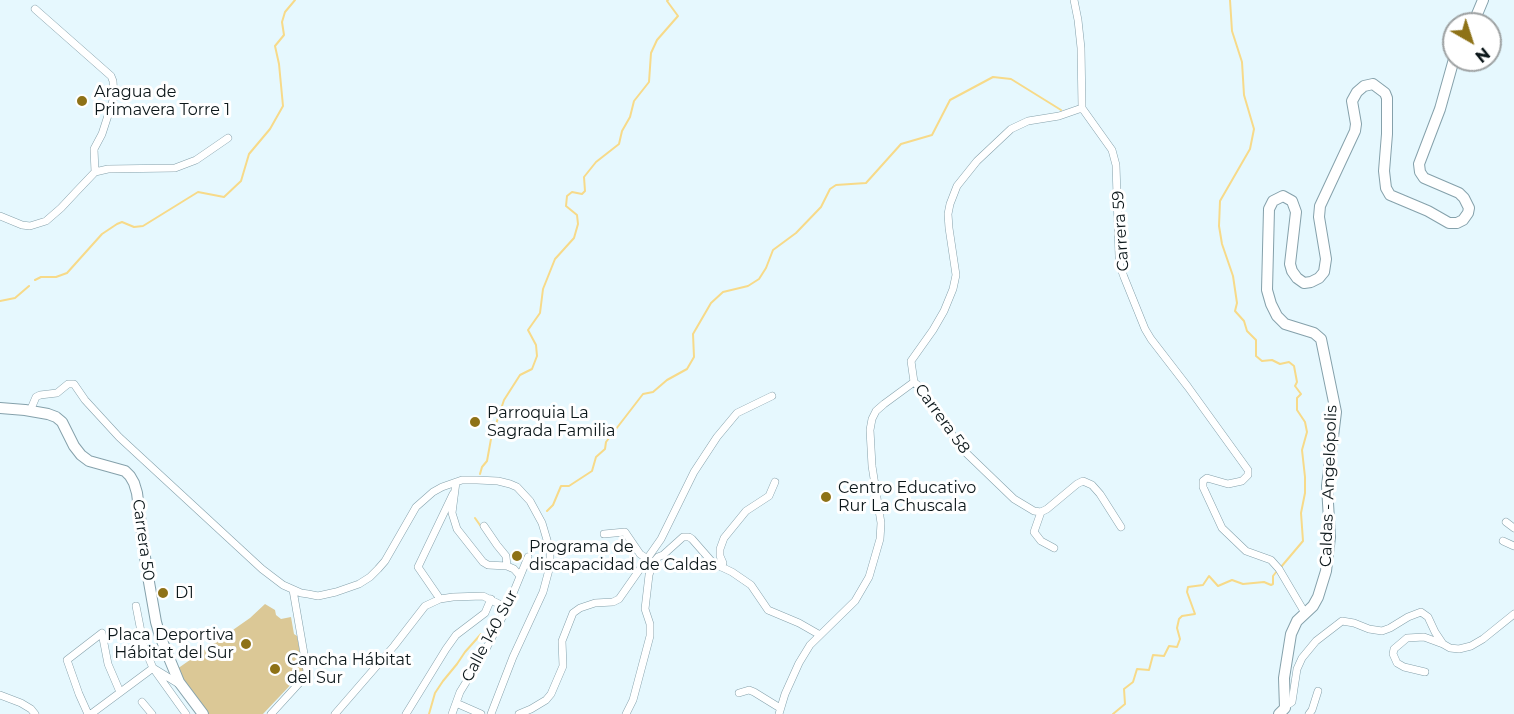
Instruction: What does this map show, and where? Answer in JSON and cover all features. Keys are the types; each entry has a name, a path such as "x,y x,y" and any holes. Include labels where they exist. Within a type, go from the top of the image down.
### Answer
{"street":[{"path":"1074,0 1081,56 1082,108"},
{"path":"35,9 111,76 113,81 114,97 102,134 94,149 96,172"},
{"name":"Caldas - Angelópolis","path":"1285,702 1284,678 1291,634 1297,621 1313,606 1318,597 1326,571 1330,537 1327,486 1335,412 1321,339 1314,333 1285,324 1276,316 1271,304 1267,290 1267,215 1274,201 1283,196 1292,201 1296,212 1290,264 1292,271 1304,283 1319,278 1324,272 1326,259 1319,217 1320,206 1355,132 1352,101 1364,86 1373,84 1387,98 1385,179 1390,195 1428,211 1449,223 1463,220 1469,208 1464,198 1459,193 1424,178 1419,164 1440,109 1451,72"},
{"name":"Carrera 58","path":"1041,512 1034,512 1014,499 961,448 922,389 914,382 911,361 944,311 953,288 956,275 955,259 948,214 957,186 977,161 1006,132 1017,125 1059,116 1082,108"},
{"name":"Carrera 59","path":"1082,108 1112,150 1116,165 1120,266 1145,329 1158,350 1188,387 1248,470 1248,475 1242,481 1228,484 1207,478 1203,481 1203,487 1222,528 1246,551 1271,560 1279,569 1305,613"},
{"path":"0,216 30,226 46,221 62,208 96,172 175,168 196,160 228,138"},
{"path":"739,693 749,690 754,692 780,711 799,663 810,645 855,602 869,577 880,539 872,466 870,430 872,418 884,404 914,382"},
{"path":"30,411 36,397 57,393 68,384 74,384 80,394 119,437 262,569 283,585 312,595 327,595 348,589 370,577 384,561 416,507 433,492 456,482 468,480 492,481 517,487 530,501 542,523 551,558 543,592 513,657 491,714"},
{"path":"519,714 546,700 550,694 563,666 562,640 573,613 597,602 613,602 619,599 650,561 694,472 717,437 737,413 772,396"},
{"name":"Carrera 50","path":"0,408 56,417 62,422 81,455 89,461 125,471 130,476 134,483 156,622 165,652 181,685 203,714"},
{"path":"1054,548 1041,541 1034,532 1041,512 1083,481 1092,485 1100,494 1121,527"},
{"path":"456,482 452,513 453,520 463,536 483,562 488,565 507,566 514,569 520,576"},
{"path":"721,567 723,563 720,549 724,538 746,511 769,496 775,482"},
{"path":"440,600 418,567 453,494"},
{"path":"1506,522 1514,528"},
{"path":"484,526 506,556 507,566"},
{"path":"604,534 625,532 640,554 650,561"},
{"path":"650,561 663,555 686,536 692,539 713,563 751,585 768,610 820,635"},
{"path":"1503,541 1514,546"},
{"name":"Calle 140 Sur","path":"452,714 460,692 484,653 507,608 528,557"},
{"path":"627,714 650,636 645,598 650,561"},
{"path":"271,714 303,679 307,671 293,590"},
{"path":"335,714 425,606 453,597 483,596 507,608"},
{"path":"406,714 456,635 485,613 491,599"},
{"name":"Carrera 50","path":"136,606 144,648 153,668 183,713"},
{"path":"1279,714 1285,708 1285,702 1289,704 1292,702 1297,669 1302,658 1316,641 1341,621 1382,631 1421,612 1428,617 1443,644"},
{"path":"1425,672 1397,663 1393,654 1394,649 1407,638 1424,637 1450,648 1460,649 1471,646 1514,614"},
{"path":"120,692 108,664 102,633 67,660 79,694 90,714 153,668 181,685"},
{"path":"1309,714 1318,691"},
{"path":"0,695 21,703 35,714"},
{"path":"142,702 152,714"},
{"path":"456,703 481,714"}],"shaded area":[{"path":"265,604 275,610 276,615 281,619 291,617 304,672 263,714 209,714 188,688 177,669 250,618"}],"waterway":[{"path":"35,280 67,273 102,234 117,224 122,222 134,227 143,226 198,192 224,197 241,181 249,154 270,129 283,106 275,46 284,35 282,22 285,12 295,0"},
{"path":"480,474 487,461 491,439 504,400 520,375 532,369 537,356 536,345 528,330 540,313 543,289 555,259 574,238 578,224 577,215 566,206 567,196 572,192 582,194 585,191 584,177 596,162 619,144 634,101 649,82 651,53 657,40 678,16 668,0"},
{"path":"1230,0 1232,31 1242,62 1244,95 1254,129 1250,149 1220,201 1219,226 1222,244 1233,276 1237,303 1235,311 1244,321 1247,331 1256,340 1256,356 1262,361 1272,360 1280,364 1289,362 1294,366 1297,382 1295,386 1301,394 1297,398 1297,410 1305,422 1307,432 1302,450 1305,477 1301,513 1303,541 1281,567"},
{"path":"547,511 553,505 561,486 569,486 592,471 596,457 605,449 606,442 643,394 653,392 667,380 687,369 694,357 693,334 711,303 723,292 748,286 759,279 773,250 796,233 821,207 830,189 836,185 866,183 901,144 932,135 950,100 993,77 1011,79 1061,110"},
{"path":"0,301 15,298 29,286"},
{"path":"475,518 482,528"},
{"path":"1113,714 1125,704 1124,689 1133,682 1137,669 1149,670 1153,655 1164,656 1169,646 1177,647 1180,639 1177,628 1179,619 1182,616 1195,614 1187,592 1188,587 1203,585 1209,576 1218,586 1232,580 1243,584 1264,582 1271,585 1277,571"},
{"path":"429,714 435,693 481,634"}],"place":[{"name":"Aragua de Primavera Torre 1","path":"82,101"},
{"name":"Parroquia La Sagrada Familia","path":"475,422"},
{"name":"Centro Educativo Rur La Chuscala","path":"826,497"},
{"name":"Programa de discapacidad de Caldas","path":"517,556"},
{"name":"D1","path":"163,593"},
{"name":"Placa Deportiva Hábitat del Sur","path":"246,644"},
{"name":"Cancha Hábitat del Sur","path":"275,669"}]}
